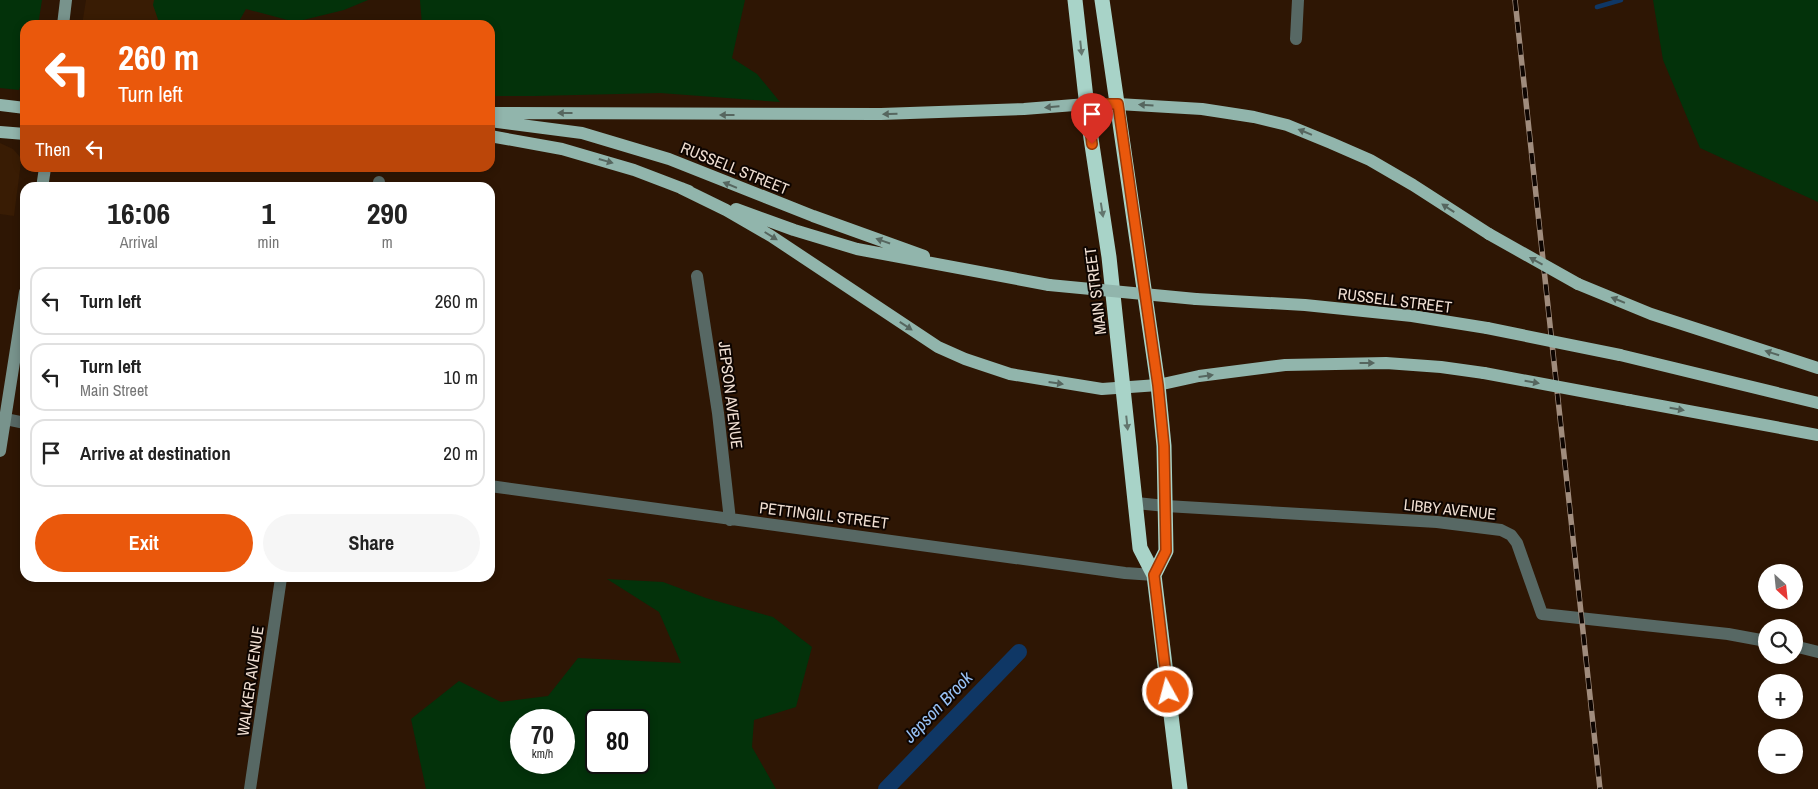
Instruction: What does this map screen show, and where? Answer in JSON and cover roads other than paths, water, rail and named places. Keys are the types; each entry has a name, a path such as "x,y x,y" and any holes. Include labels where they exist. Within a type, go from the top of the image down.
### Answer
{"highway":[{"name":"MAIN STREET","path":"1075,0 1087,104 1109,257 1140,548 1154,575 1180,789"},
{"path":"1102,0 1158,385 1164,446 1166,551 1154,575"}],"main road":[{"path":"495,113 881,114 1118,104 1202,109 1254,117 1288,125 1370,160 1489,234 1578,284 1651,314 1818,368"},
{"path":"0,105 20,107"},
{"name":"RUSSELL STREET","path":"495,122 582,133 669,160 812,216 962,269"},
{"path":"0,132 20,134"},
{"name":"RUSSELL STREET","path":"495,137 562,149 634,170 794,230 857,250 1049,285 1196,299 1322,307 1412,316 1488,328 1620,355 1818,403"},
{"path":"681,188 726,210 771,236 882,311 944,350 1010,374 1102,389 1158,385 1200,376 1285,365 1386,363 1441,367 1484,373 1818,435"}],"street":[{"path":"64,20 66,0"},
{"path":"1296,39 1298,0"},
{"name":"JEPSON AVENUE","path":"698,276 718,413 730,520"},
{"path":"0,451 2,419 20,320"},
{"path":"2,419 20,422"},
{"name":"PETTINGILL STREET","path":"495,487 1125,573 1154,575"},
{"name":"LIBBY AVENUE","path":"1136,503 1437,522 1501,530 1511,535 1517,543 1542,614 1728,634 1758,640"},
{"name":"WALKER AVENUE","path":"250,789 280,582"},
{"path":"1803,648 1818,652"}],"waterway":[{"name":"Jepson Brook","path":"1597,7 1621,0"},
{"name":"Jepson Brook","path":"886,789 1019,652"}],"railway":[{"path":"1515,0 1600,789"}]}
